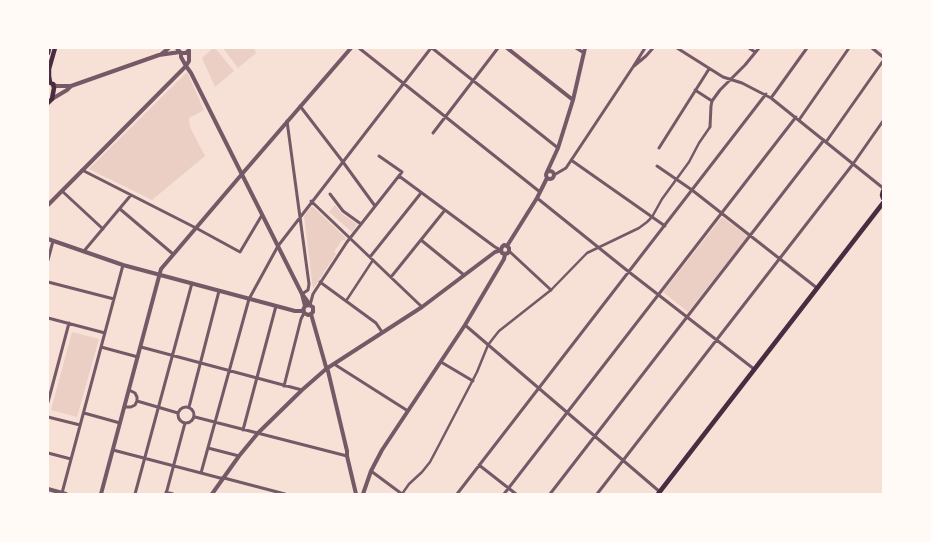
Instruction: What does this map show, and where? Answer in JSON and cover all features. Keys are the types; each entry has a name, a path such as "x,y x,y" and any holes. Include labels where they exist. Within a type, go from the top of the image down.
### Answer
{"main road":[{"path":"48,53 49,48"},
{"path":"48,103 52,99 54,88 50,83 49,69 55,48"},
{"path":"883,190 883,198"},
{"path":"659,493 883,203"}],"street":[{"path":"159,55 169,48"},
{"path":"101,494 161,270 173,254 351,48"},
{"path":"359,48 540,192"},
{"path":"201,473 249,299 278,246 300,215 431,48 558,148"},
{"path":"433,133 498,48"},
{"path":"507,48 573,100"},
{"path":"363,494 370,471 382,450 466,325 504,259 505,254 508,253 508,248 548,178 546,176 547,172 558,148 573,100 584,50 576,48"},
{"path":"548,178 552,179 554,175 566,168 645,48"},
{"path":"633,67 653,48"},
{"path":"677,48 723,77 742,83 772,98 883,190"},
{"path":"750,48 755,52"},
{"path":"370,471 402,494 409,484 430,462 473,381 488,345 499,331 551,290 587,253 639,228 652,217 662,199 689,162 699,143 710,127 712,100 759,48"},
{"path":"772,98 807,48"},
{"path":"504,494 721,213 797,118 849,48"},
{"path":"872,48 883,57"},
{"path":"50,83 56,86 71,86 159,55 180,51 186,53 190,49"},
{"path":"48,205 186,66 189,61 190,49"},
{"path":"180,51 186,66 191,73 302,294 308,302 308,306"},
{"path":"550,494 825,141 883,61"},
{"path":"659,148 709,69"},
{"path":"52,99 71,86"},
{"path":"696,90 712,100"},
{"path":"457,494 766,94"},
{"path":"300,106 375,206"},
{"path":"287,121 310,284 308,290 302,294"},
{"path":"598,494 853,164 883,121"},
{"path":"284,386 304,308 308,306 320,282 350,238 402,172 379,156"},
{"path":"571,160 665,226"},
{"path":"657,166 692,190 817,288"},
{"path":"82,170 240,252 262,215"},
{"path":"547,172 551,171 554,175"},
{"path":"399,176 505,254"},
{"path":"62,191 103,229"},
{"path":"370,257 421,193"},
{"path":"330,194 343,211 361,224"},
{"path":"84,251 131,195"},
{"path":"537,198 598,248 754,369"},
{"path":"312,201 422,307"},
{"path":"120,209 173,254"},
{"path":"391,277 445,210"},
{"path":"48,239 123,265 295,311 304,312 308,315 311,314"},
{"path":"421,240 464,275"},
{"path":"48,260 53,241"},
{"path":"212,494 239,456 258,433 326,369 422,307 495,252 501,250 504,245 551,290"},
{"path":"346,301 374,260"},
{"path":"48,489 64,494 80,424 123,265"},
{"path":"48,282 114,299"},
{"path":"320,282 376,323 382,332"},
{"path":"135,494 192,283"},
{"path":"189,407 219,291"},
{"path":"243,430 276,306"},
{"path":"308,306 313,307 314,310 311,314 326,369 330,378 356,494"},
{"path":"48,318 105,333"},
{"path":"48,402 70,323"},
{"path":"466,325 623,460 659,493"},
{"path":"101,347 138,357"},
{"path":"141,348 302,390"},
{"path":"441,362 473,381"},
{"path":"334,364 408,411"},
{"path":"125,408 135,405 137,401 135,393 130,390"},
{"path":"137,401 178,413"},
{"path":"178,413 179,410 184,407 189,407 193,410 195,414 194,419 190,422 184,423"},
{"path":"84,413 120,423"},
{"path":"178,413 180,420 184,423"},
{"path":"48,417 80,424"},
{"path":"194,417 347,456"},
{"path":"173,494 166,493 184,423"},
{"path":"208,448 239,456"},
{"path":"113,450 285,494"},
{"path":"48,453 71,459"},
{"path":"479,465 516,494"}],"shaded area":[{"path":"213,48 215,48 234,71 215,87 202,58"},
{"path":"223,48 254,48 256,53 238,68"},
{"path":"187,72 204,110 189,118 190,127 205,156 152,200 89,169"},
{"path":"335,205 341,213 357,224 352,232 329,212"},
{"path":"312,206 346,238 345,241 342,240 334,252 336,254 313,289 304,216"},
{"path":"722,217 748,236 688,312 663,292"},
{"path":"72,332 99,339 77,417 51,410"}]}
